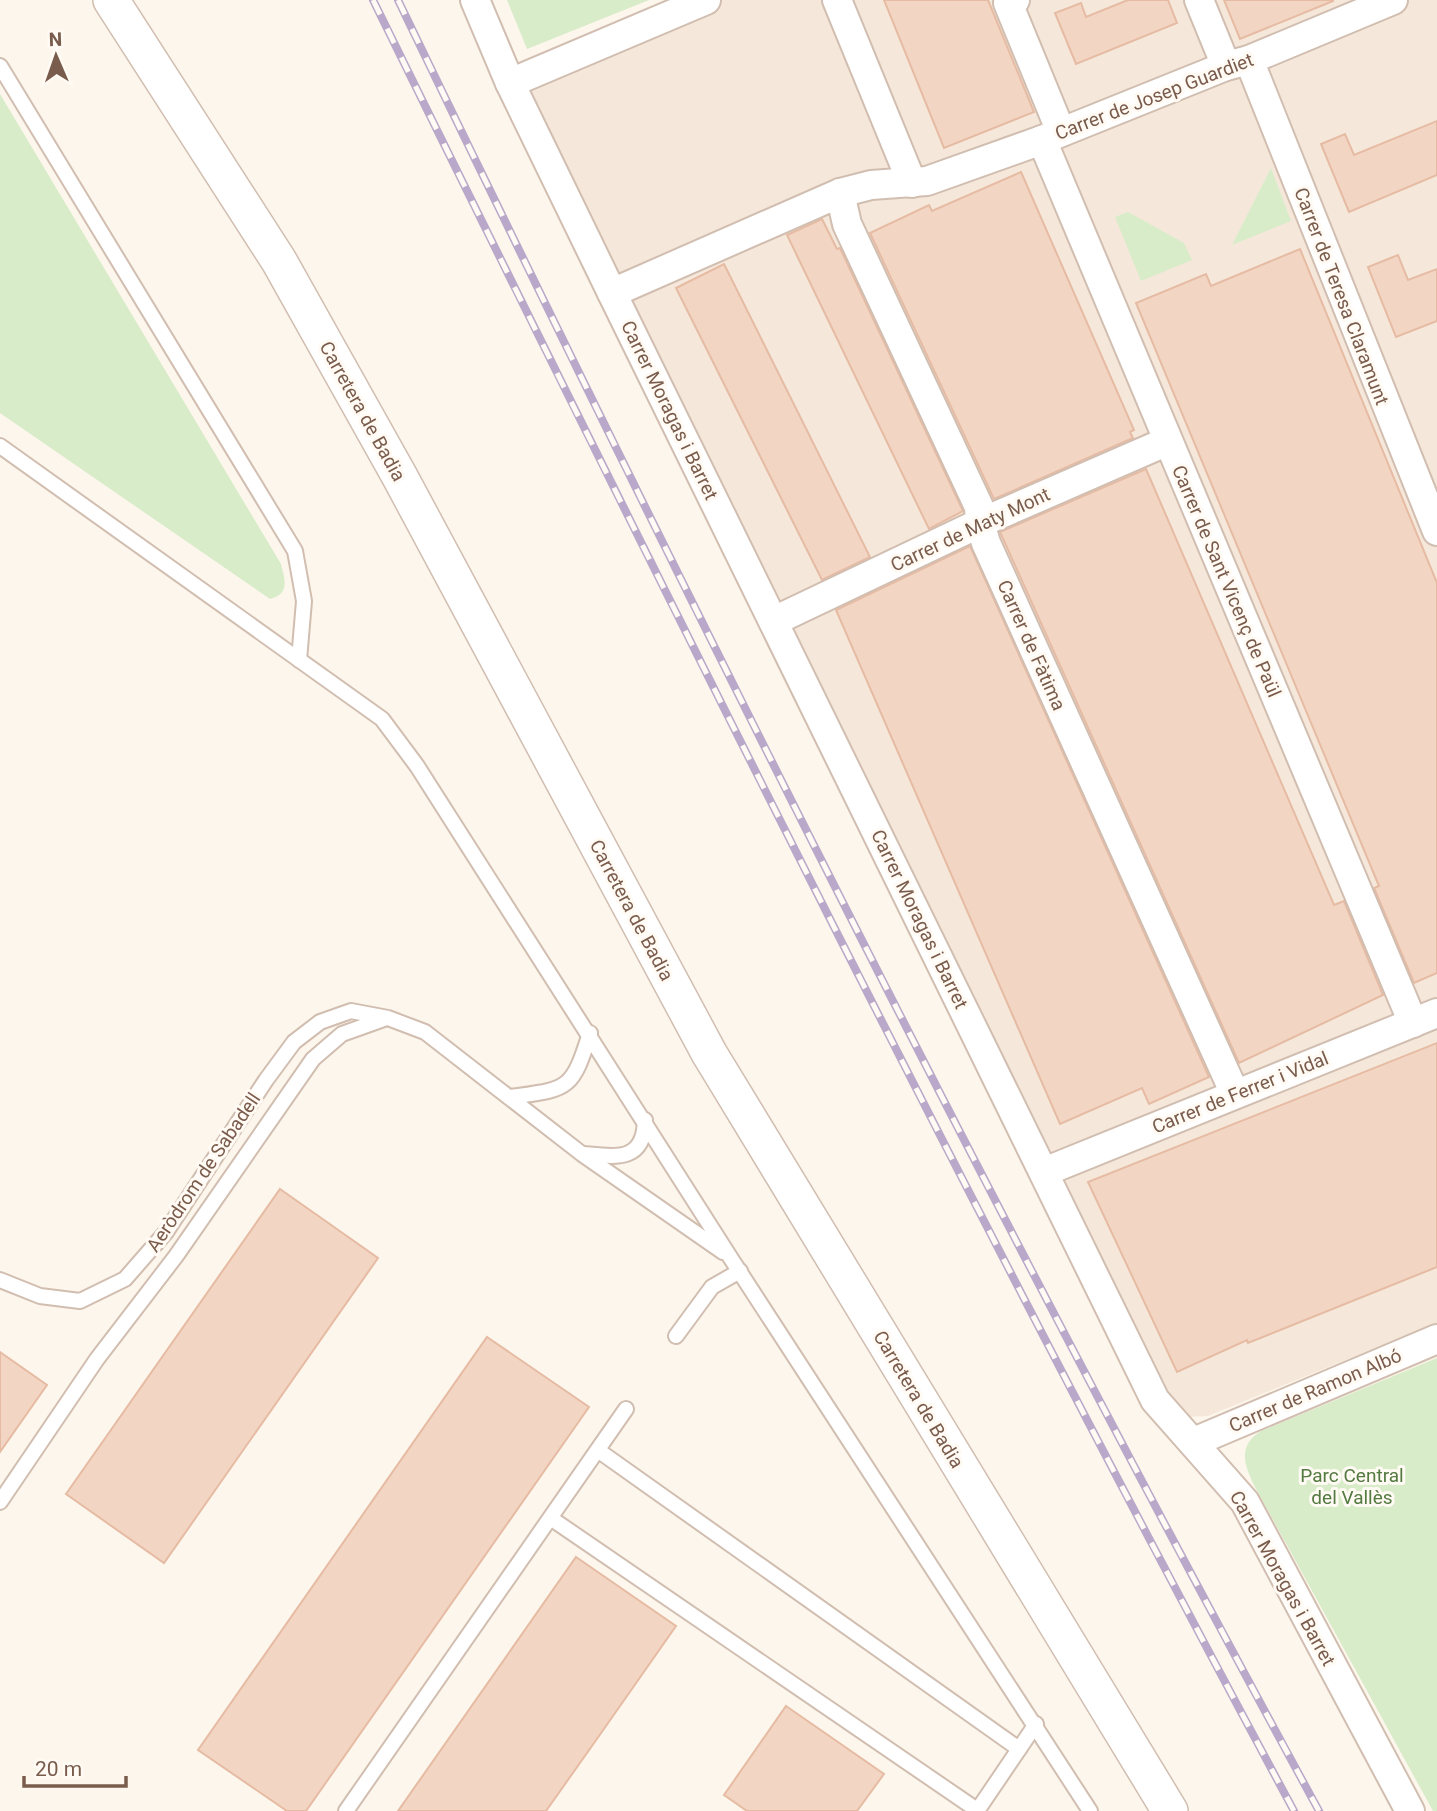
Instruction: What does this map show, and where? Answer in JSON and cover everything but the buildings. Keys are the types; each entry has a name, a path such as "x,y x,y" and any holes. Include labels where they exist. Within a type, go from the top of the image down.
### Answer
{"street":[{"name":"Carretera de Badia","path":"111,0 279,261 406,489 709,1053 1170,1811"},
{"name":"Carrer Moragas i Barret","path":"475,0 510,83 612,293 1156,1401 1245,1502 1410,1811"},
{"path":"510,83 706,0"},
{"path":"837,0 912,183"},
{"name":"Carrer de Sant Vicenç de Paül","path":"1015,0 1008,3 1051,136 1168,441 1425,1018"},
{"name":"Carrer de Teresa Claramunt","path":"1199,0 1238,63 1437,531"},
{"name":"Carrer de Josep Guardiet","path":"612,293 840,193 871,185 927,181 1238,63 1352,8 1393,0"},
{"name":"Carrer de Fàtima","path":"840,193 847,223 979,507 980,523 992,556 1235,1094"},
{"name":"Carrer de Maty Mont","path":"774,621 980,523 1168,441"},
{"name":"Carrer de Ferrer i Vidal","path":"1044,1172 1425,1018"},
{"name":"Carrer de Ramon Albó","path":"1194,1442 1437,1339"}],"lane":[{"path":"0,66 295,551 304,601 299,660"},
{"path":"0,446 382,719 417,765 590,1033 730,1257 1036,1724 1090,1811"},
{"name":"Aeròdrom de Sabadell","path":"0,1280 40,1296 80,1301 125,1279 166,1232 251,1102 294,1042 320,1022 351,1012 388,1018"},
{"path":"0,1502 97,1359 176,1256 313,1059 342,1034 388,1018 425,1032 582,1154 730,1257"},
{"path":"511,1097 556,1091 569,1084 582,1058 590,1033"},
{"path":"582,1154 618,1157 638,1148 645,1139 645,1120"},
{"path":"676,1336 712,1287 740,1271"},
{"path":"346,1811 552,1519 626,1409"},
{"path":"598,1451 1019,1749"},
{"path":"552,1519 977,1811 1036,1724"}],"shaded area":[{"path":"706,0 1437,0 1437,1323 1208,1416 1187,1417 1176,1409 774,621 510,83"}],"green space":[{"path":"507,0 649,0 527,49"},
{"path":"0,94 281,564 284,586 281,594 276,597 270,599 0,413"},
{"path":"1271,168 1291,221 1232,245"},
{"path":"1128,212 1184,243 1192,260 1141,281 1115,217"},
{"name":"Parc Central del Vallès","path":"1437,1358 1437,1811 1433,1811 1255,1487 1245,1456 1248,1443 1261,1431"}],"railway":[{"path":"373,0 825,910 1057,1362 1294,1811"},
{"path":"398,0 620,457 847,911 1080,1363 1319,1811"}]}
